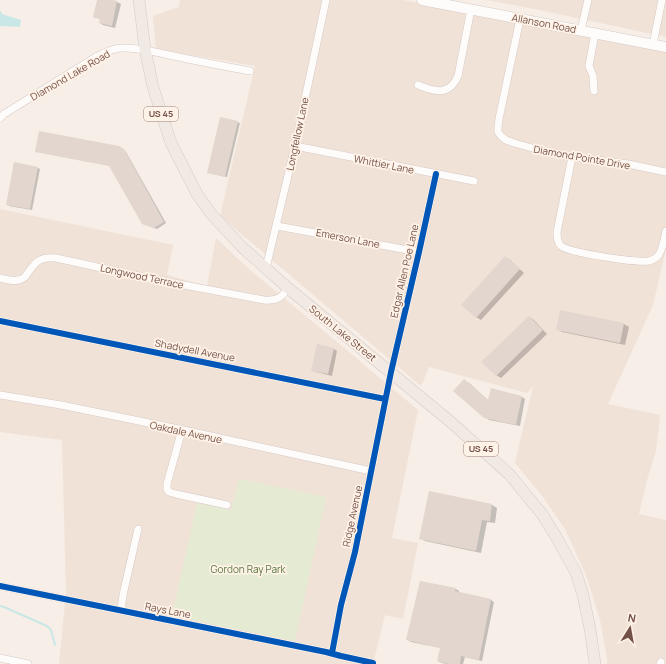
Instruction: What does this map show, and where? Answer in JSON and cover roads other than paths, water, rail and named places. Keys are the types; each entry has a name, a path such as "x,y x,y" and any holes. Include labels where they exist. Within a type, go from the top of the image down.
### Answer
{"main road":[{"name":"South Lake Street","path":"139,0 145,49 153,87 171,143 197,194 212,215 243,248 288,288 452,423 510,475 542,514 576,573 583,595 590,629 594,664"}],"street":[{"name":"Longfellow Lane","path":"266,268 295,146 326,0"},
{"name":"Allanson Road","path":"422,0 666,47"},
{"path":"581,30 588,0"},
{"path":"653,44 662,0"},
{"path":"418,85 441,91 453,85 458,76 471,10"},
{"name":"Diamond Pointe Drive","path":"520,19 499,119 498,132 501,136 514,143 543,151 615,162 666,172"},
{"path":"594,91 594,76 589,66 595,33"},
{"name":"Diamond Lake Road","path":"0,118 4,114 96,57 110,50 120,48 145,49 162,54 250,71"},
{"name":"Whittier Lane","path":"295,146 474,181"},
{"path":"572,156 557,232 558,243 570,250 606,257 648,261 656,258 660,253 666,231"},
{"name":"Edgar Allen Poe Lane","path":"391,372 436,174"},
{"name":"Emerson Lane","path":"277,226 419,252"},
{"name":"Longwood Terrace","path":"0,278 11,280 23,279 35,263 41,259 49,257 271,301 278,299 288,288"},
{"name":"Shadydell Avenue","path":"0,322 386,398"},
{"name":"Ridge Avenue","path":"332,653 341,605 355,552 391,372"},
{"name":"Oakdale Avenue","path":"0,395 183,430 372,471"},
{"path":"183,430 167,484 167,489 169,492 227,505"},
{"path":"121,610 138,529"},
{"name":"Rays Lane","path":"0,586 332,653"},
{"path":"332,653 340,660 373,663"},
{"path":"0,658 28,664"}],"water":[{"path":"0,10 2,14 21,20 20,27 0,26"}],"waterway":[{"path":"0,606 47,626 51,630 55,645"}],"park label":[{"name":"Gordon Ray Park","path":"248,569"}]}
